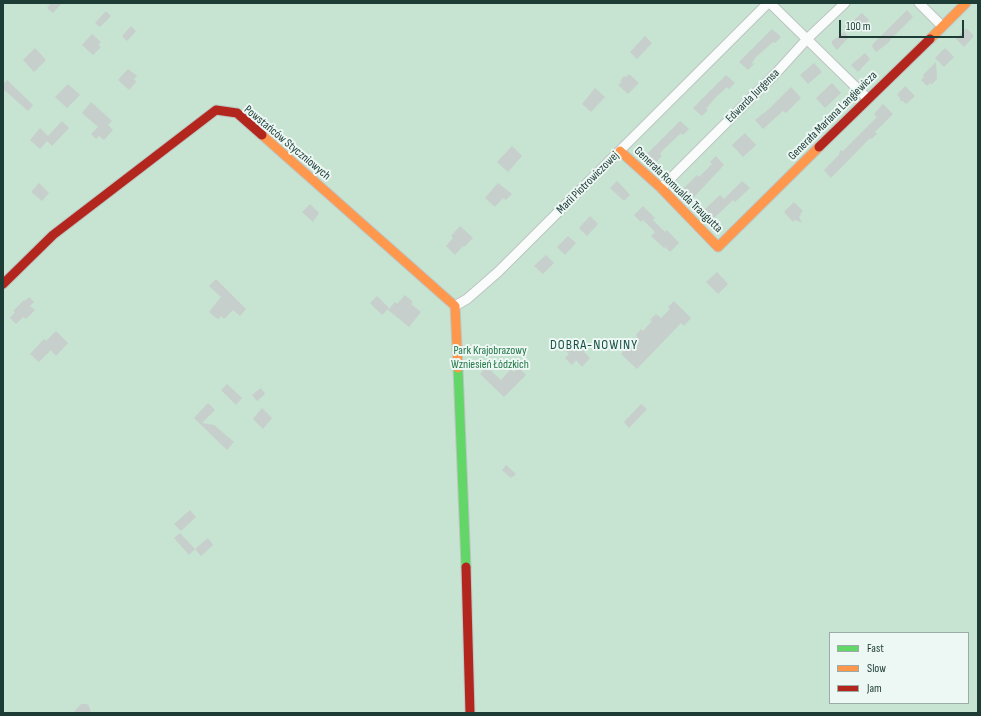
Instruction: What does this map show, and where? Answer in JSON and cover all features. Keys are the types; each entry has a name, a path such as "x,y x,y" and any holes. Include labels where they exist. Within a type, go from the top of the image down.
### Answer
{"street":[{"path":"769,3 868,99"},
{"name":"Marii Piotrowiczowej","path":"455,306 482,288 769,3"},
{"name":"Edwarda Jurgensa","path":"661,188 778,71 807,39 845,3"},
{"path":"919,3 942,26"},
{"name":"Generała Mariana Langiewicza","path":"718,247 966,3"},
{"name":"Powstańców Styczniowych","path":"3,284 53,235 216,110 237,113 455,306"},
{"name":"Generała Romualda Traugutta","path":"620,151 661,188 718,247"},
{"path":"455,306 470,713"}],"green space":[{"name":"Park Krajobrazowy Wzniesień Łódzkich","path":"3,3 978,3 978,713 3,713"}],"building":[{"path":"51,3 62,3 53,13 47,8"},
{"path":"907,10 913,17 888,43 876,52 872,46 874,43"},
{"path":"106,11 111,16 100,27 95,23"},
{"path":"862,13 869,20 860,29 852,22"},
{"path":"131,26 136,31 127,41 122,36"},
{"path":"966,28 974,36 964,47 956,39"},
{"path":"772,29 781,37 756,57 752,63 754,64 748,70 739,62"},
{"path":"844,32 849,37 837,50 832,44 832,41"},
{"path":"92,34 101,42 98,45 101,47 93,55 82,45"},
{"path":"645,36 652,43 637,59 630,52"},
{"path":"35,48 46,60 34,72 23,60"},
{"path":"945,48 954,57 944,67 935,58"},
{"path":"865,53 870,59 858,72 851,65"},
{"path":"936,62 937,79 932,84 930,83 927,86 921,80 924,77 923,75"},
{"path":"814,63 822,72 808,84 800,75"},
{"path":"128,69 137,76 134,79 136,82 129,90 118,80"},
{"path":"629,74 639,83 628,94 618,85 622,82 620,81 624,76 626,77"},
{"path":"726,75 735,83 729,89 727,87 715,98 706,109 708,110 702,116 693,108"},
{"path":"7,80 33,105 28,111 3,89 3,85"},
{"path":"832,83 841,93 825,108 816,98"},
{"path":"68,84 80,95 67,108 55,97"},
{"path":"905,86 915,96 906,104 903,101 900,101 900,98 897,95"},
{"path":"791,87 801,98 786,113 783,111 763,129 755,120 769,109"},
{"path":"595,88 605,97 591,112 582,104"},
{"path":"91,102 112,121 108,125 113,130 104,140 99,136 96,139 91,134 98,127 82,113"},
{"path":"883,104 893,114 875,132 877,134 871,139 870,138 831,178 824,170 839,155 840,150 843,151 877,117 874,114"},
{"path":"62,121 69,128 52,146 47,141 40,149 30,140 40,128 48,136"},
{"path":"680,121 689,129 683,135 681,133 664,149 660,154 662,156 656,162 647,154"},
{"path":"745,133 756,145 743,157 732,145"},
{"path":"512,146 522,156 508,172 497,162"},
{"path":"716,156 724,165 694,197 684,188 697,175 699,177 712,164 710,162"},
{"path":"617,181 630,195 624,201 610,188"},
{"path":"742,181 750,188 735,202 733,200 713,219 704,210 720,195 724,199"},
{"path":"39,183 49,193 42,201 31,192"},
{"path":"498,183 512,194 506,200 503,198 495,207 485,198"},
{"path":"794,202 803,211 799,217 802,223 795,220 793,222 784,212"},
{"path":"310,204 319,213 313,222 302,212"},
{"path":"643,206 655,218 653,220 665,232 667,230 679,243 670,252 651,236 655,232 643,220 641,222 634,215"},
{"path":"590,216 598,224 587,236 579,228"},
{"path":"460,226 473,238 455,255 446,246 453,238 451,236"},
{"path":"568,236 576,243 565,255 557,247"},
{"path":"546,255 554,263 543,274 534,266"},
{"path":"717,272 728,284 718,294 706,282"},
{"path":"216,279 246,309 240,316 233,310 224,319 221,316 219,319 209,312 221,297 209,286"},
{"path":"405,295 413,302 411,304 421,312 409,327 388,310 395,302 397,304"},
{"path":"377,296 389,308 382,315 370,303"},
{"path":"29,297 34,302 30,306 35,310 26,319 23,317 16,324 10,318 15,312 13,311"},
{"path":"674,301 691,318 684,326 681,323 637,369 621,354 623,352 621,350 626,344 628,346 637,337 636,335 641,329 643,331 656,314 661,318 670,309 668,307"},
{"path":"56,331 68,343 56,356 51,350 39,362 30,354 44,339 46,341"},
{"path":"571,340 577,345 578,344 590,358 582,367 576,360 572,365 565,358 569,354 563,348"},
{"path":"487,367 501,380 511,369 514,372 518,367 526,375 504,397 480,374"},
{"path":"227,384 242,398 236,405 221,390"},
{"path":"261,388 265,394 257,401 252,395"},
{"path":"208,403 215,410 202,423 214,425 234,442 227,450 194,418"},
{"path":"641,404 647,409 629,428 624,422"},
{"path":"262,408 272,418 263,429 253,419"},
{"path":"506,465 516,474 511,478 502,470"},
{"path":"190,510 196,517 181,531 174,524"},
{"path":"180,533 195,549 189,555 174,538"},
{"path":"208,538 213,545 201,556 195,549"},
{"path":"81,704 87,704 91,713 73,713"}],"traffic: fast":[{"path":"458,368 466,567"}],"traffic: slow":[{"path":"930,39 966,3"},
{"path":"262,135 455,306 458,368"},
{"path":"620,151 661,188 718,247 819,147"}],"traffic: jam":[{"path":"819,147 930,39"},
{"path":"3,284 53,235 216,110 237,113 262,135"},
{"path":"466,567 470,713"}],"district":[{"name":"DOBRA-NOWINY","path":"594,345"}]}
